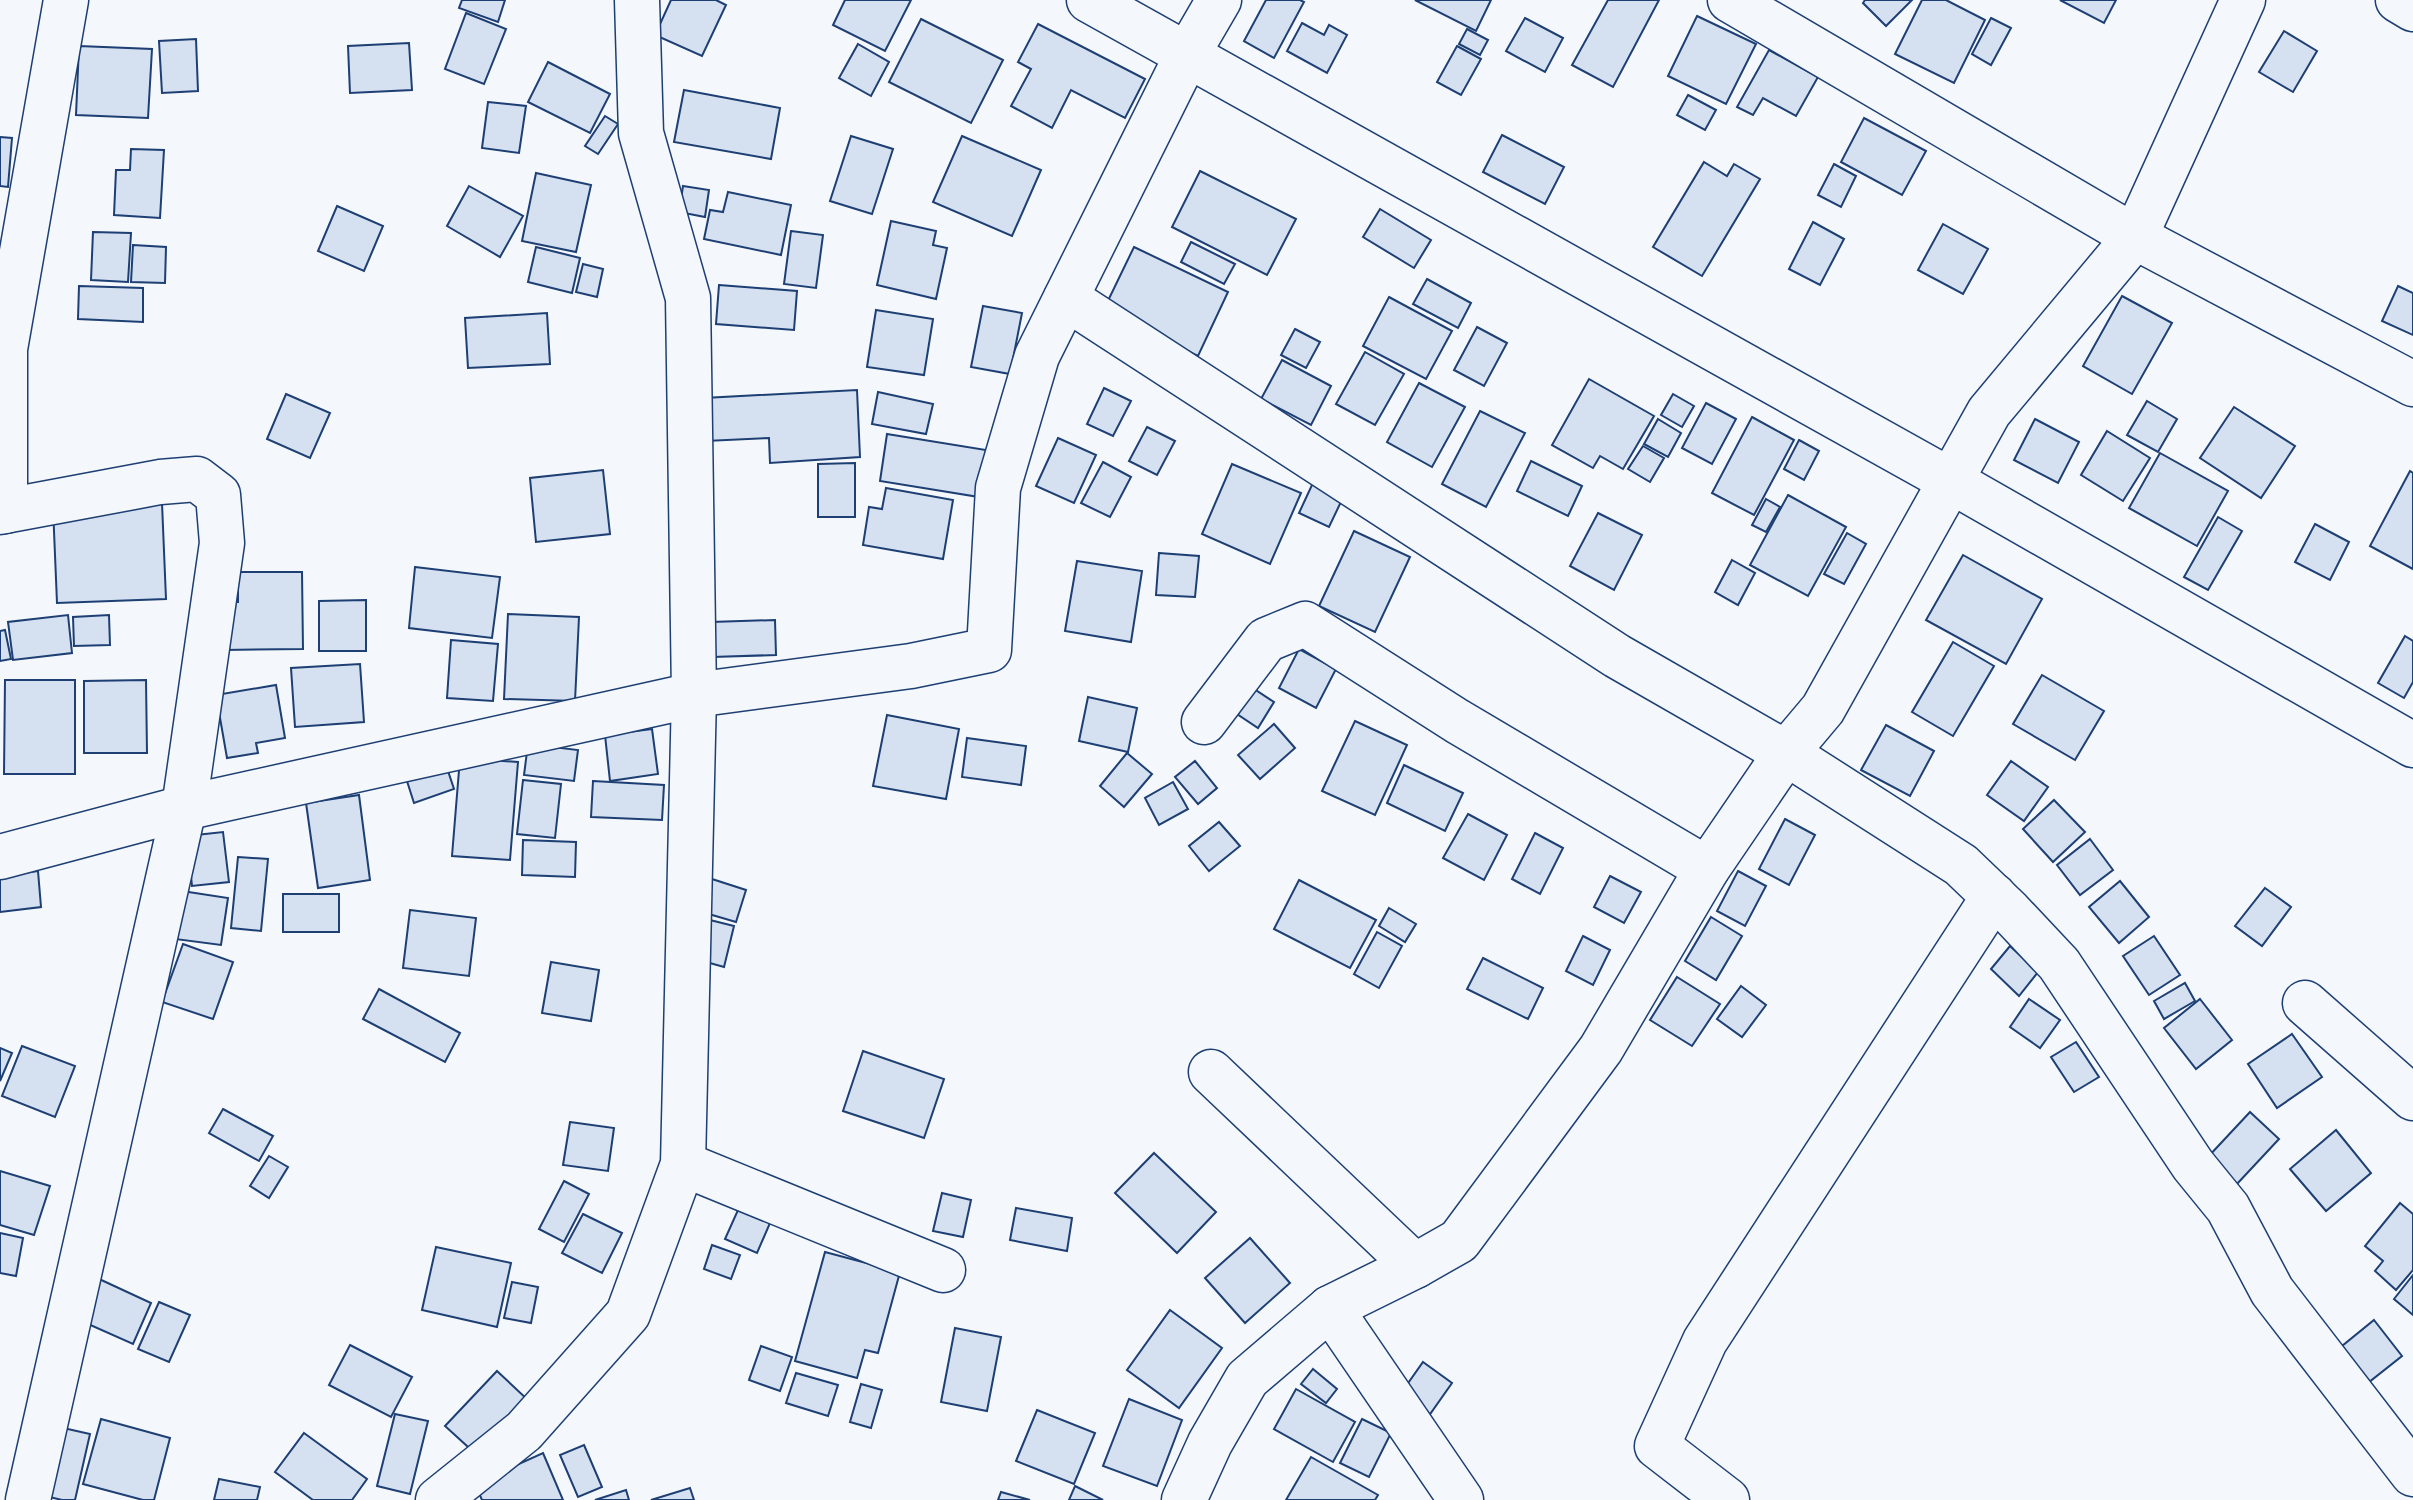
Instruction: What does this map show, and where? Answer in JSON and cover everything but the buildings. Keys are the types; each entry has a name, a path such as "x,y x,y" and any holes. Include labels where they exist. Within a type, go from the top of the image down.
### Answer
{"street":[{"path":"28,1500 184,808 222,543 218,495 197,479 160,482 3,512 5,349 66,0"},
{"path":"438,1500 524,1431 628,1314 683,1164 694,695 688,298 641,133 637,0"},
{"path":"1089,0 1951,481 2413,745"},
{"path":"0,857 184,808 694,695 911,666 989,650 998,488 1037,356 1187,55 1219,0"},
{"path":"1730,0 2135,237 2413,384"},
{"path":"1184,1500 1210,1443 1247,1379 1330,1308 1459,1241 1592,1061 1707,869 1786,753 1823,709 1989,412 2135,237 2243,0"},
{"path":"2398,0 2413,9"},
{"path":"1066,298 1617,656 1786,753 1961,865 2059,964 2193,1165 2228,1208 2272,1291 2413,1474"},
{"path":"1204,722 1266,640 1305,624 1457,721 1707,869"},
{"path":"1727,1500 1657,1446 1705,1341 1994,896"},
{"path":"2305,1003 2413,1098"},
{"path":"1211,1072 1415,1266"},
{"path":"683,1164 943,1270"},
{"path":"1330,1308 1461,1500"},
{"path":"2373,1422 2413,1440"}]}
